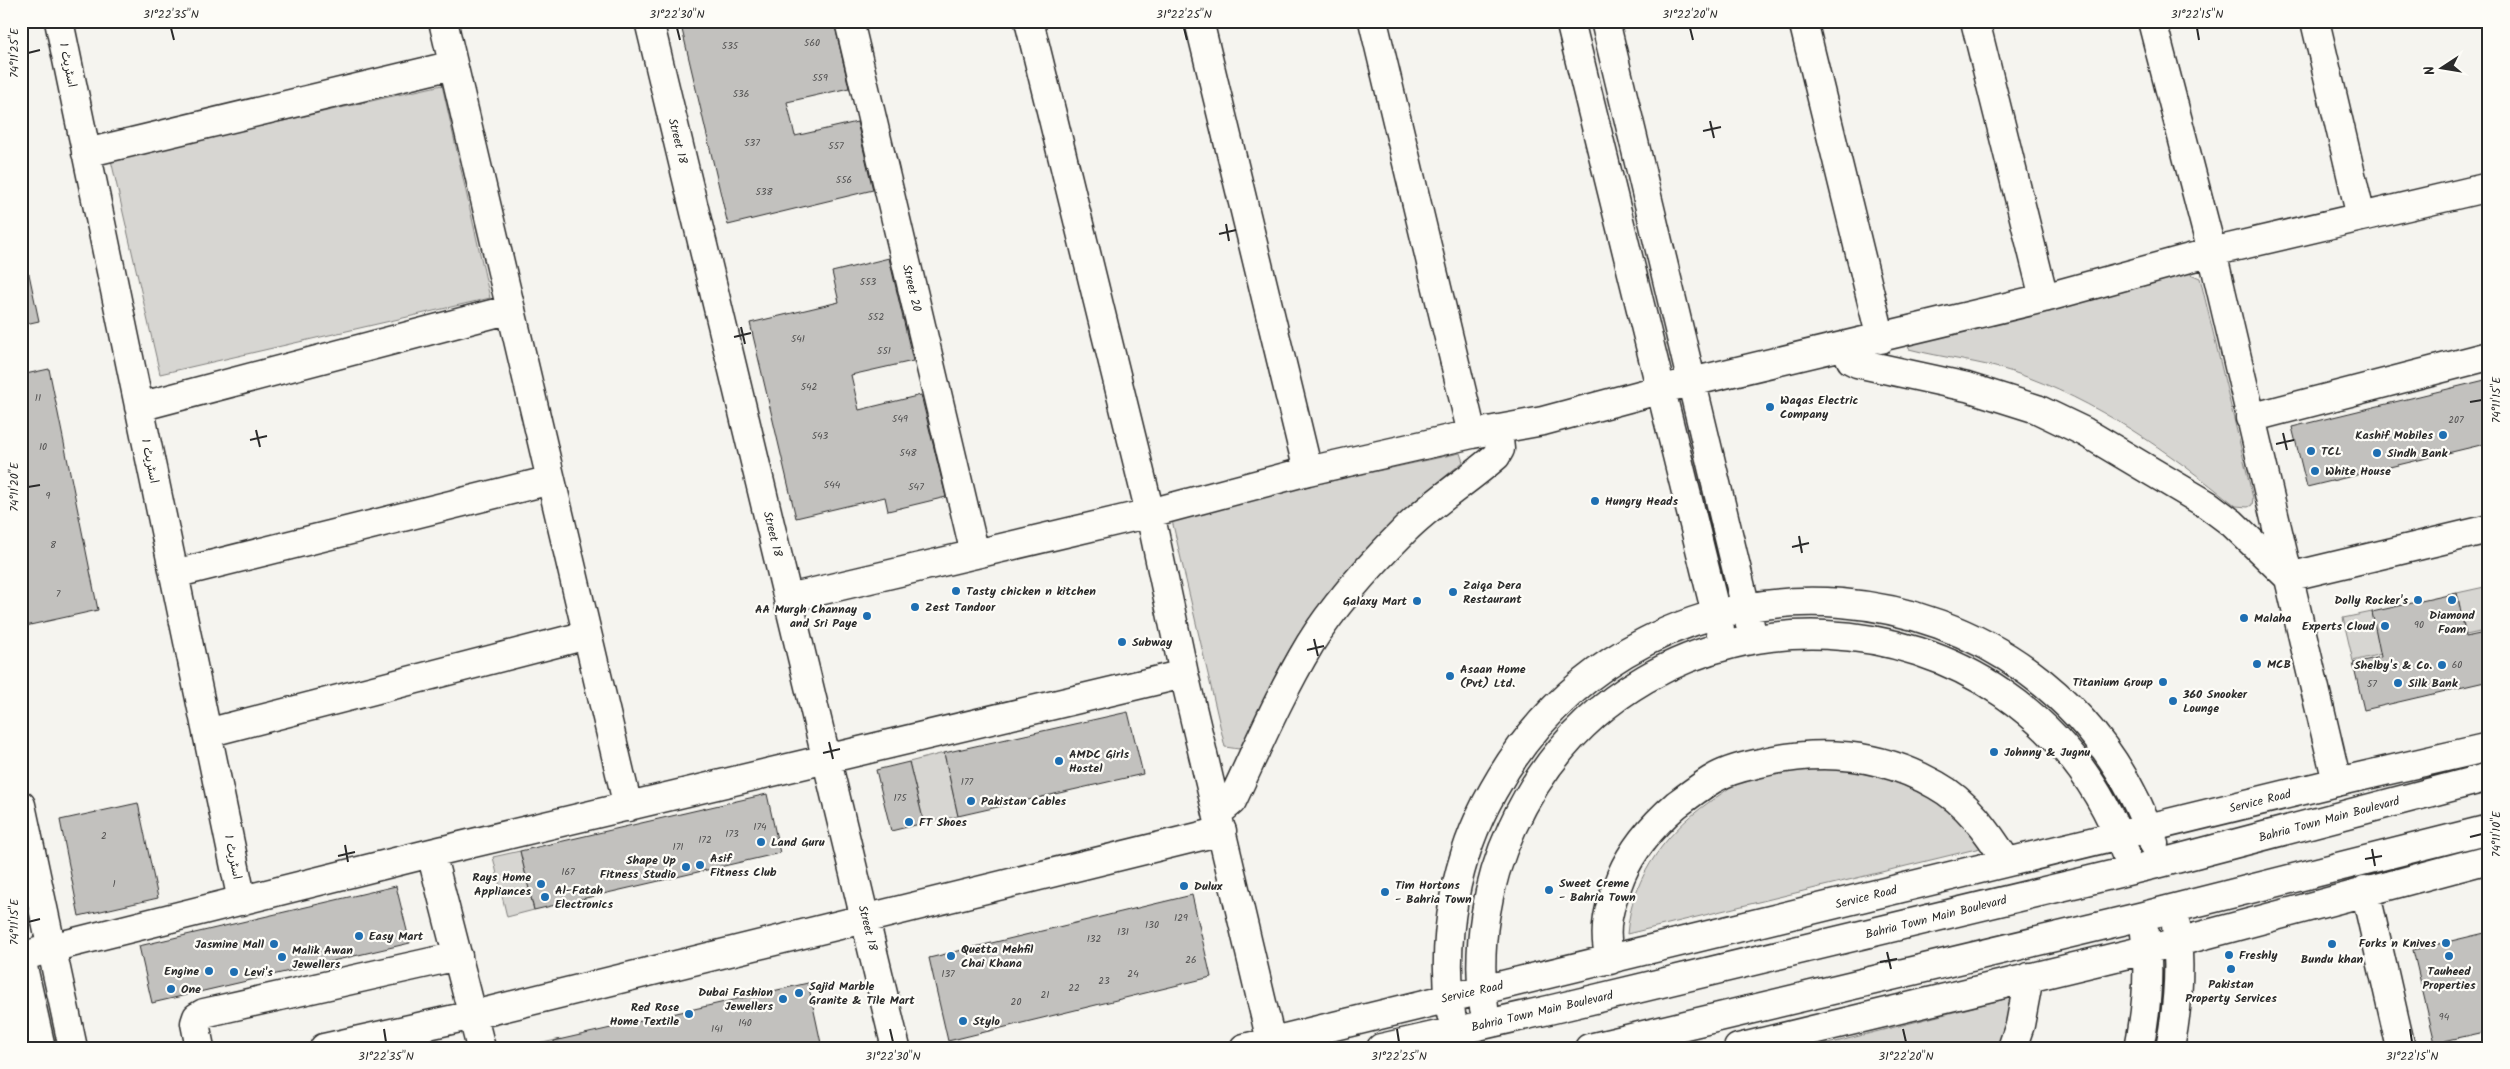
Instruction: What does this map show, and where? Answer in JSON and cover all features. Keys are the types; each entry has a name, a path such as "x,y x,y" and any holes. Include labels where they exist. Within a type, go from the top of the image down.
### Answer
{"street":[{"name":"اسٹریٹ 1","path":"59,21 242,901"},
{"path":"442,21 628,807"},
{"name":"Street 18","path":"649,21 896,1048"},
{"name":"Street 20","path":"849,21 975,554"},
{"path":"1029,21 1150,513 1184,674 1271,1041"},
{"path":"1199,21 1308,471"},
{"path":"1220,820 1225,807 1232,800 1282,696 1311,643 1330,616 1350,590 1406,529 1496,456 1500,449 1485,432 1373,21"},
{"path":"1570,21 1724,646"},
{"path":"1605,21 1753,639"},
{"path":"1802,21 1881,339"},
{"path":"1975,21 2044,298"},
{"path":"2152,21 2212,252 2337,782"},
{"path":"2315,21 2361,217"},
{"path":"86,153 453,65"},
{"path":"788,598 1150,513 1308,471 1543,421 1662,389 1881,339 2044,298 2212,252 2489,188"},
{"path":"139,407 510,309"},
{"path":"1845,347 1851,360 1857,364 1968,387 2037,409 2085,432 2208,505 2232,523 2288,577"},
{"path":"2250,418 2489,356"},
{"path":"174,574 551,480"},
{"path":"2288,577 2489,529"},
{"path":"1454,1030 1449,997 1448,946 1453,904 1460,871 1476,823 1513,757 1557,705 1602,667 1653,637 1716,614 1745,607 1801,601 1856,603 1919,617 1987,646 2033,676 2074,713 2109,756 2124,779 2149,829 2161,863"},
{"path":"1486,1024 1482,990 1482,939 1492,881 1516,818 1542,775 1574,736 1611,702 1676,663 1724,646 1753,639 1805,634 1858,637 1909,648 1958,667 1982,680 2025,710 2062,747 2094,789 2119,836 2132,870"},
{"path":"207,733 587,635"},
{"path":"41,1048 21,958 51,948 431,854 1184,674"},
{"name":"Service Road","path":"1244,1048 2337,782 2489,747"},
{"path":"1610,960 1606,944 1607,924 1615,892 1628,860 1639,843 1666,814 1714,778 1770,760 1794,755 1838,756 1889,764 1908,772 1936,785 1960,801 1991,836 2007,862"},
{"name":"Bahria Town Main Boulevard","path":"1381,1048 2161,863 2489,777"},
{"path":"21,805 73,1048"},
{"path":"324,1048 473,1015 865,917 1220,820"},
{"path":"1589,1048 2143,916 2489,829"},
{"path":"431,854 481,1048"},
{"path":"1738,1048 2147,950 2489,858"},
{"path":"2365,890 2401,1048"},
{"path":"2170,1048 2177,1000 2178,942 2174,908"},
{"path":"2139,1048 2146,1002 2147,950 2143,916"},
{"path":"200,1048 195,1024 197,1017 204,1013 458,956"},
{"path":"2012,1048 2020,1025 2029,977"}],"shaded area":[{"path":"442,85 490,298 160,374 111,160"},
{"path":"2188,273 2200,278 2253,498 2252,505 2248,507 2236,506 2157,447 2102,412 2073,397 2000,368 1909,349 1906,337"},
{"path":"1460,453 1463,462 1387,529 1340,578 1319,604 1283,661 1239,749 1225,747 1171,516"},
{"path":"2489,586 2489,630 2466,635 2457,593"},
{"path":"2372,612 2381,654 2353,661 2343,618"},
{"path":"944,753 958,816 924,823 909,762"},
{"path":"1840,764 1862,767 1890,775 1935,799 1961,822 1972,834 1980,848 1627,934 1630,912 1645,872 1669,838 1700,809 1736,783 1755,776 1791,769"},
{"path":"520,851 534,910 507,917 493,857"},
{"path":"2013,997 2001,1048 1812,1048"},
{"path":"561,1039 563,1048 534,1048 533,1045"}],"building":[{"path":"680,21 834,21 849,88 787,102 795,136 857,122 873,190 728,225"},
{"path":"889,258 913,361 851,375 859,410 921,395 946,497 888,511 885,497 796,518 750,323 839,302 832,272"},
{"path":"29,274 39,321 21,325 21,275"},
{"path":"49,369 98,610 21,627 21,375"},
{"path":"2489,379 2489,443 2307,487 2292,427"},
{"path":"2457,593 2466,637 2489,632 2489,681 2364,710 2353,663 2381,657 2372,612"},
{"name":"AMDC Girls Hostel","path":"1128,712 1143,774 958,816 944,753"},
{"path":"909,762 924,823 891,831 876,770"},
{"path":"767,794 780,853 534,910 520,851"},
{"path":"138,803 158,898 79,916 60,820"},
{"name":"Jasmine Mall","path":"396,886 410,943 152,1003 139,946"},
{"path":"1192,895 1211,977 948,1041 929,958"},
{"path":"2489,932 2489,1031 2435,1043 2413,950"},
{"path":"808,983 822,1048 554,1048 554,1041"}],"place":[{"name":"Waqas Electric Company","path":"1770,407"},
{"name":"Kashif Mobiles","path":"2443,435"},
{"name":"TCL","path":"2311,451"},
{"name":"Sindh Bank","path":"2377,453"},
{"name":"White House","path":"2315,471"},
{"name":"Hungry Heads","path":"1595,501"},
{"name":"Tasty chicken n kitchen","path":"956,591"},
{"name":"Zaiqa Dera Restaurant","path":"1453,592"},
{"name":"Dolly Rocker's","path":"2418,600"},
{"name":"Diamond Foam","path":"2452,600"},
{"name":"Galaxy Mart","path":"1417,601"},
{"name":"Zest Tandoor","path":"915,607"},
{"name":"AA Murgh Channay and Sri Paye","path":"867,616"},
{"name":"Malaha","path":"2244,618"},
{"name":"Experts Cloud","path":"2385,626"},
{"name":"Subway","path":"1122,642"},
{"name":"MCB","path":"2257,664"},
{"name":"Shelby's & Co.","path":"2442,665"},
{"name":"Asaan Home (Pvt) Ltd.","path":"1450,676"},
{"name":"Titanium Group","path":"2163,682"},
{"name":"Silk Bank","path":"2398,683"},
{"name":"360 Snooker Lounge","path":"2173,701"},
{"name":"Johnny & Jugnu","path":"1994,752"},
{"name":"AMDC Girls Hostel","path":"1059,761"},
{"name":"Pakistan Cables","path":"971,801"},
{"name":"FT Shoes","path":"909,822"},
{"name":"Land Guru","path":"761,842"},
{"name":"Asif Fitness Club","path":"700,865"},
{"name":"Shape Up Fitness Studio","path":"686,867"},
{"name":"Rays Home Appliances","path":"541,884"},
{"name":"Dulux","path":"1184,886"},
{"name":"Sweet Creme - Bahria Town","path":"1549,890"},
{"name":"Tim Hortons - Bahria Town","path":"1385,892"},
{"name":"Al-Fatah Electronics","path":"545,897"},
{"name":"Easy Mart","path":"359,936"},
{"name":"Forks n Knives","path":"2446,943"},
{"name":"Jasmine Mall","path":"274,944"},
{"name":"Bundu khan","path":"2332,944"},
{"name":"Freshly","path":"2229,955"},
{"name":"Quetta Mehfil Chai Khana","path":"951,956"},
{"name":"Tauheed Properties","path":"2449,956"},
{"name":"Malik Awan Jewellers","path":"282,957"},
{"name":"Pakistan Property Services","path":"2231,969"},
{"name":"Engine","path":"209,971"},
{"name":"Levi's","path":"234,972"},
{"name":"One","path":"171,989"},
{"name":"Sajid Marble Granite & Tile Mart","path":"799,993"},
{"name":"Dubai Fashion Jewellers","path":"783,999"},
{"name":"Red Rose Home Textile","path":"689,1014"},
{"name":"Stylo","path":"963,1021"}]}
